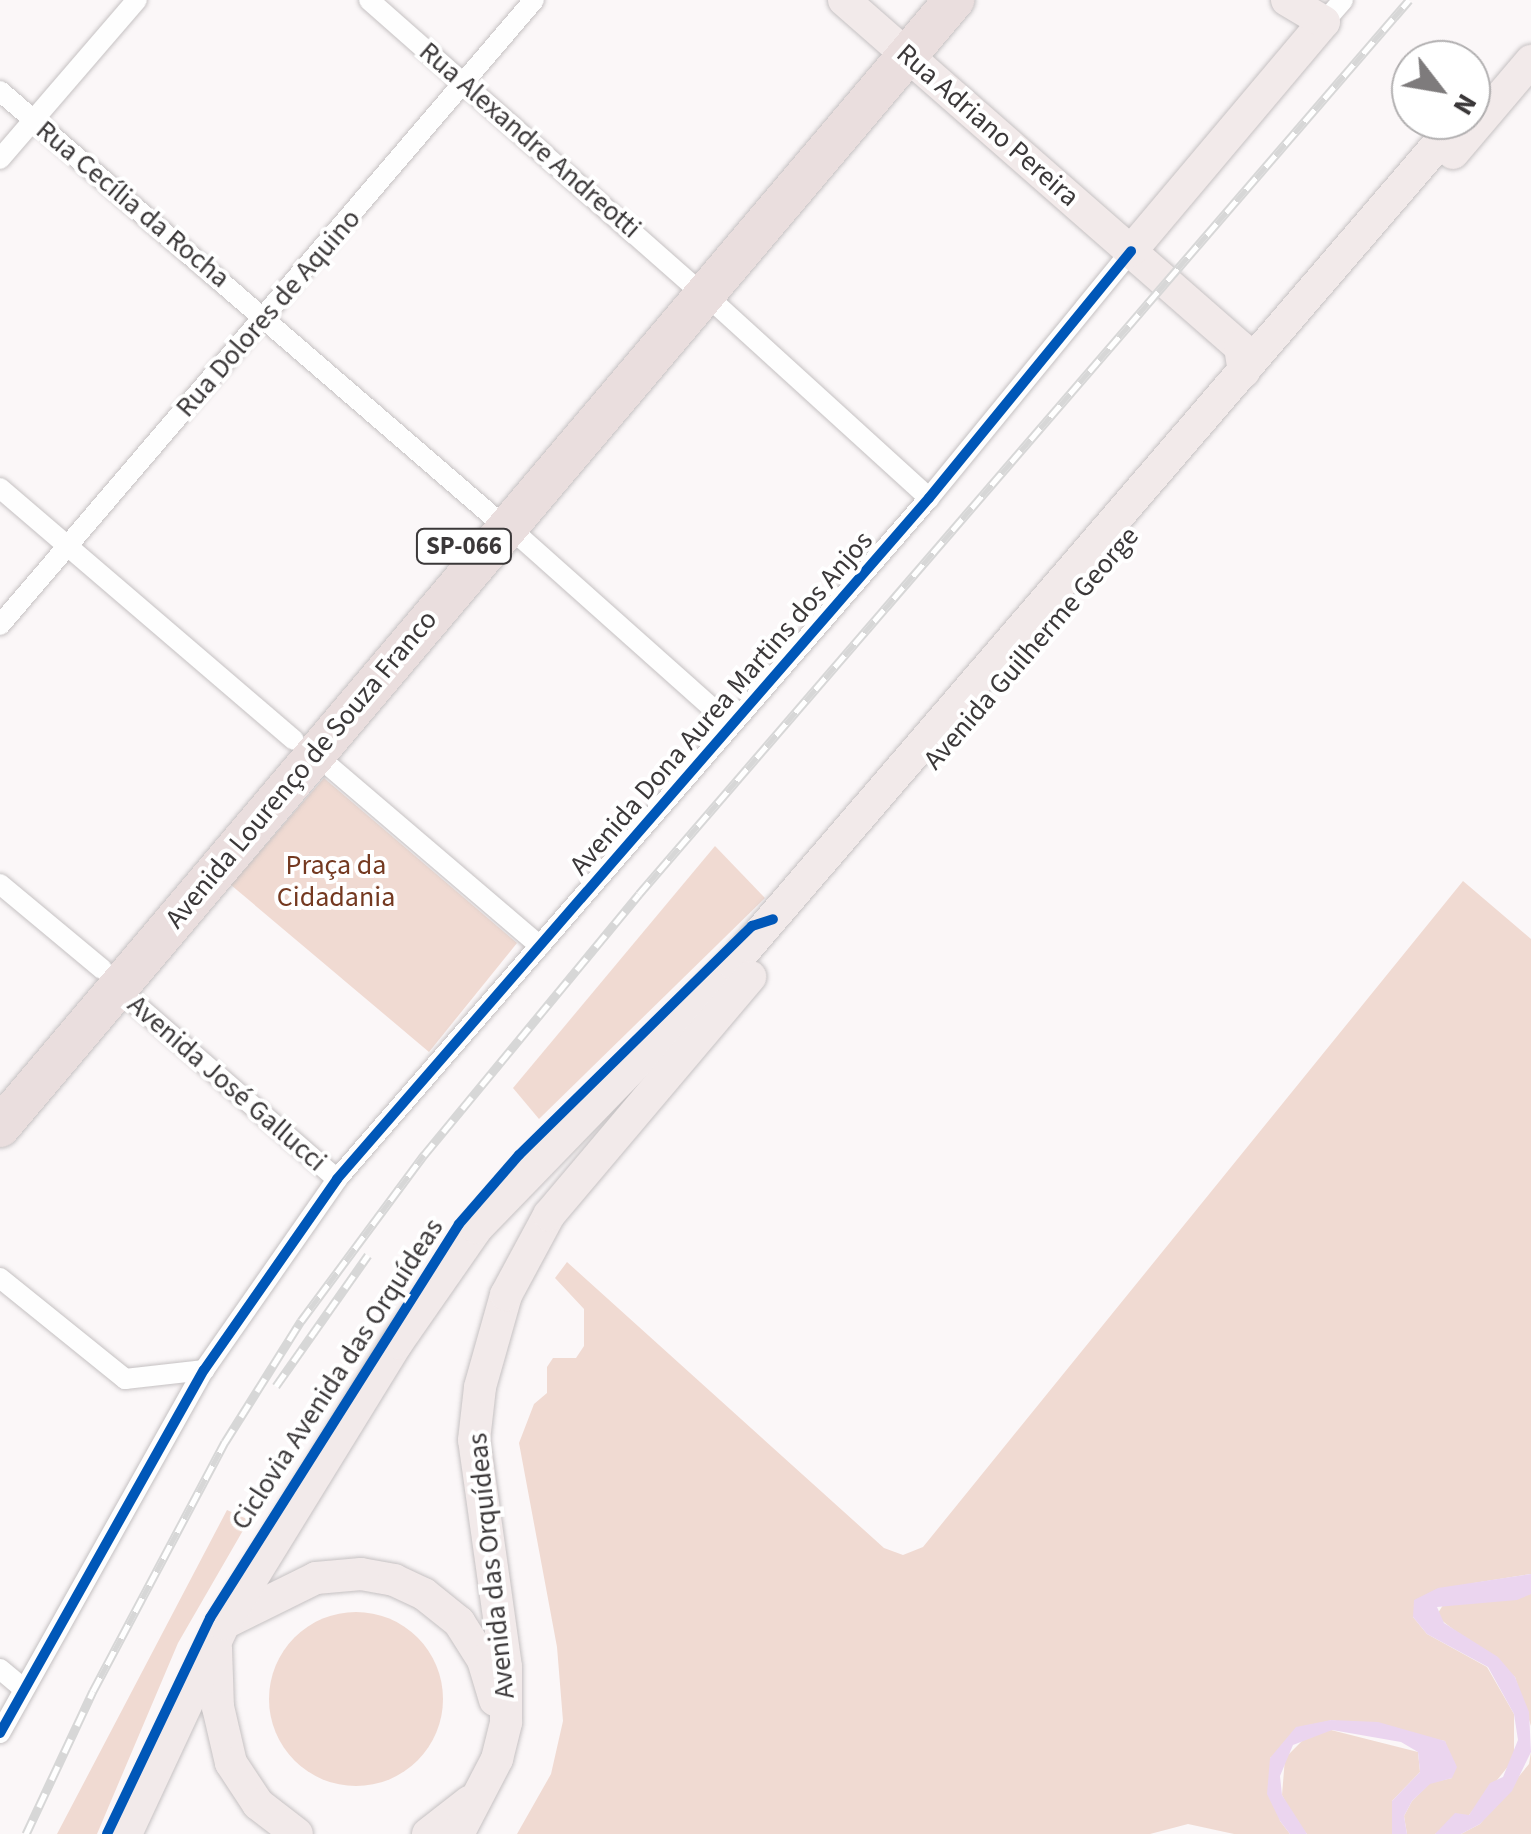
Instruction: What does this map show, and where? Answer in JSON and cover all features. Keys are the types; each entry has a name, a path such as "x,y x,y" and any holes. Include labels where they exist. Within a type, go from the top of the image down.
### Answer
{"highway":[{"name":"Avenida Lourenço de Souza Franco","path":"899,46 924,0"},
{"name":"Avenida Lourenço de Souza Franco","path":"0,1127 109,978 304,746 698,289 899,46 954,0"},
{"name":"Avenida Lourenço de Souza Franco","path":"0,1089 109,978"}],"main road":[{"name":"Rua Adriano Pereira","path":"844,0 1250,355"},
{"path":"1287,0 1334,11"},
{"name":"Avenida Dona Aurea Martins dos Anjos","path":"1131,251 1334,11"},
{"name":"Avenida Guilherme George","path":"1491,85 1529,46"},
{"name":"Avenida Guilherme George","path":"534,1237 650,1091 1529,46"},
{"name":"Avenida Guilherme George","path":"220,1631 397,1343 491,1212 733,964 1250,355 1440,140"},
{"name":"Avenida das Orquídeas","path":"458,1834 492,1770 504,1733 506,1667 477,1490 475,1422 498,1319 534,1237"},
{"path":"126,1834 220,1631 316,1578 361,1574 404,1584 443,1607 472,1640 504,1733"},
{"path":"220,1631 218,1707 231,1762 258,1804 297,1834"},
{"path":"428,1834 462,1810 492,1770"}],"street":[{"path":"0,159 137,0"},
{"name":"Rua Alexandre Andreotti","path":"369,0 466,82 929,498"},
{"name":"Rua Dolores de Aquino","path":"0,625 534,0"},
{"name":"Rua Cecília da Rocha","path":"0,91 265,316 731,725"},
{"name":"Avenida Dona Aurea Martins dos Anjos","path":"0,1734 204,1370 337,1178 929,498 1131,251"},
{"path":"0,488 540,946"},
{"name":"Avenida José Gallucci","path":"0,884 337,1178"},
{"path":"0,1278 125,1380 204,1370"},
{"path":"0,1669 23,1688"}],"green space":[{"name":"Praça da Cidadania","path":"324,778 517,943 429,1052 231,885"},
{"path":"715,846 765,898 539,1119 513,1088"},
{"path":"1463,881 1531,939 1531,1574 1474,1583 1413,1617 1427,1634 1487,1667 1514,1714 1514,1759 1469,1815 1435,1834 1407,1834 1404,1816 1412,1801 1430,1783 1452,1778 1445,1741 1331,1720 1270,1758 1280,1821 1290,1834 1234,1834 1188,1824 1150,1834 517,1834 551,1774 563,1721 557,1647 519,1443 534,1404 547,1393 547,1367 553,1358 576,1358 584,1346 584,1309 555,1278 567,1262 884,1548 903,1555 923,1547"},
{"path":"227,1510 249,1520 178,1643 97,1834 57,1834"},
{"path":"1531,1594 1531,1726 1515,1677 1436,1616 1445,1602"},
{"path":"356,1612 389,1618 418,1637 437,1666 443,1699 437,1732 418,1761 389,1780 356,1786 323,1780 294,1761 275,1732 269,1699 275,1666 294,1637 323,1618"},
{"path":"1331,1730 1418,1752 1420,1772 1392,1801 1392,1834 1307,1834 1294,1819 1282,1795 1285,1758 1308,1735"},
{"path":"1531,1752 1531,1834 1461,1834 1480,1824 1529,1764"}],"shaded area":[{"path":"1531,1574 1531,1594 1517,1600 1437,1607 1444,1623 1498,1657 1515,1677 1529,1712 1531,1752 1512,1791 1480,1824 1461,1834 1435,1834 1455,1813 1469,1815 1490,1783 1503,1777 1518,1740 1514,1714 1488,1667 1427,1634 1413,1617 1414,1600 1438,1588"},
{"path":"1331,1720 1378,1722 1445,1741 1457,1767 1452,1778 1430,1784 1412,1801 1404,1816 1407,1834 1392,1834 1392,1801 1420,1772 1418,1752 1401,1742 1332,1730 1293,1745 1280,1776 1282,1795 1307,1834 1290,1834 1280,1821 1267,1794 1270,1758 1296,1727"}],"railway":[{"path":"26,1834 93,1691 225,1442 301,1321 424,1155 639,894 1409,0"},
{"path":"276,1386 368,1255"}],"cycle path":[{"path":"0,1733 204,1370 337,1179 929,498 1131,251"},
{"name":"Ciclovia Avenida das Orquídeas","path":"107,1834 210,1618 459,1224 519,1155 752,926 773,919"}]}
